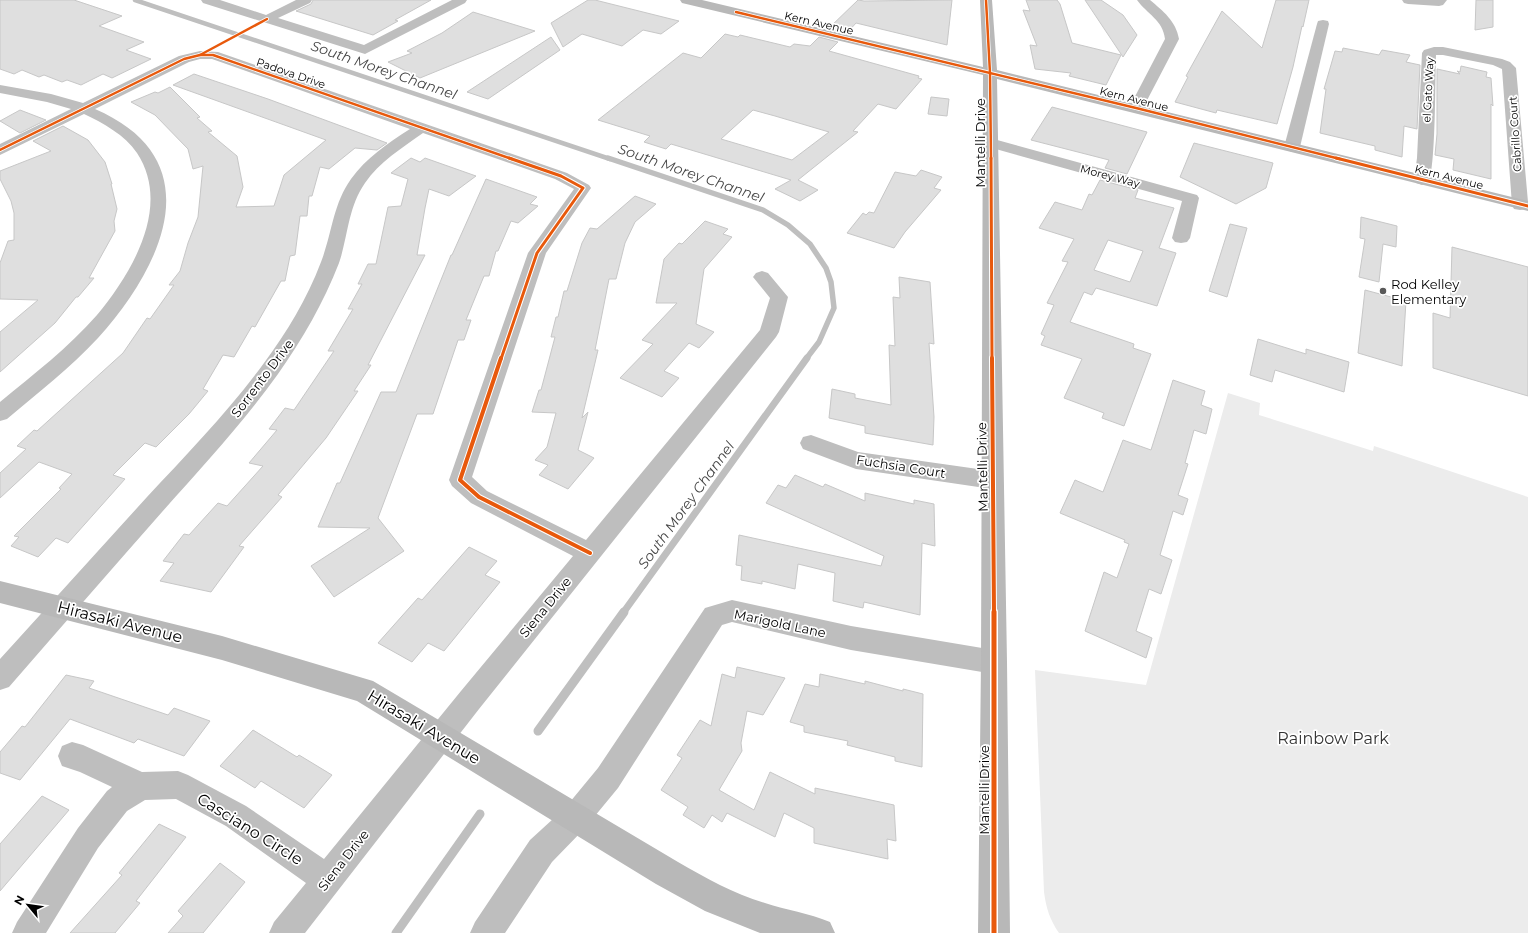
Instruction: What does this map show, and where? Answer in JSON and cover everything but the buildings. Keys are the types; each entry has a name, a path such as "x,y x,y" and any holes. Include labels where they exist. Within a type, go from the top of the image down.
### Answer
{"street":[{"path":"207,0 365,50 461,0"},
{"path":"267,19 306,0"},
{"name":"Kern Avenue","path":"686,0 1136,108 1524,206"},
{"name":"Mantelli Drive","path":"986,0 990,73 994,662 994,933"},
{"path":"1136,108 1172,39 1172,32 1168,25 1143,0"},
{"path":"1414,1 1439,2 1441,0"},
{"path":"1292,147 1323,24"},
{"name":"el Gato Way","path":"1422,180 1425,158 1429,53 1434,51 1443,51 1505,65"},
{"name":"Padova Drive","path":"0,150 184,59 200,55 213,55 561,176 583,188 537,254 460,480 480,497 590,552"},
{"name":"Cabrillo Court","path":"1505,65 1509,68 1510,74 1524,206"},
{"path":"0,89 41,96 83,108 114,124 136,141 148,157 156,178 159,198 157,219 149,246 135,274 115,304 87,337 59,364 0,413"},
{"name":"Sorrento Drive","path":"0,678 219,433 270,369 311,306 330,262 348,199 355,184 366,170 380,157 421,128"},
{"name":"Morey Way","path":"990,143 1191,198 1181,238"},
{"name":"Siena Drive","path":"286,933 441,737 769,332 778,296 762,277"},
{"name":"Fuchsia Court","path":"811,443 856,460 992,480"},
{"name":"Hirasaki Avenue","path":"0,592 222,648 364,690 667,873 716,900 764,919 819,933"},
{"name":"Marigold Lane","path":"486,933 541,851 575,818 608,778 714,616 732,611 851,638 994,662"},
{"path":"72,756 83,759 141,786"},
{"name":"Casciano Circle","path":"141,786 178,785 236,816 328,880"},
{"path":"28,933 88,838 117,802 141,786"}],"green space":[{"name":"Rainbow Park","path":"1228,393 1260,403 1259,415 1373,451 1374,446 1528,497 1528,933 1059,933 1053,923 1047,909 1044,892 1035,670 1146,685"}],"waterway":[{"name":"South Morey Channel","path":"135,0 610,159"},
{"name":"South Morey Channel","path":"608,158 763,210 788,225 810,244 826,268 831,282 834,308 819,342 806,359"},
{"name":"South Morey Channel","path":"623,613 807,358"},
{"name":"South Morey Channel","path":"538,731 624,612"},
{"name":"South Morey Channel","path":"396,933 480,814"}],"cycle path":[{"path":"986,0 990,73 994,662 994,933"},
{"path":"736,12 1136,108 1528,206"},
{"path":"200,55 267,19"},
{"path":"0,150 184,59 200,55 213,55 561,176 583,188 537,253 460,480 479,497 590,553"}],"place":[{"name":"Rod Kelley Elementary","path":"1383,291"}]}
